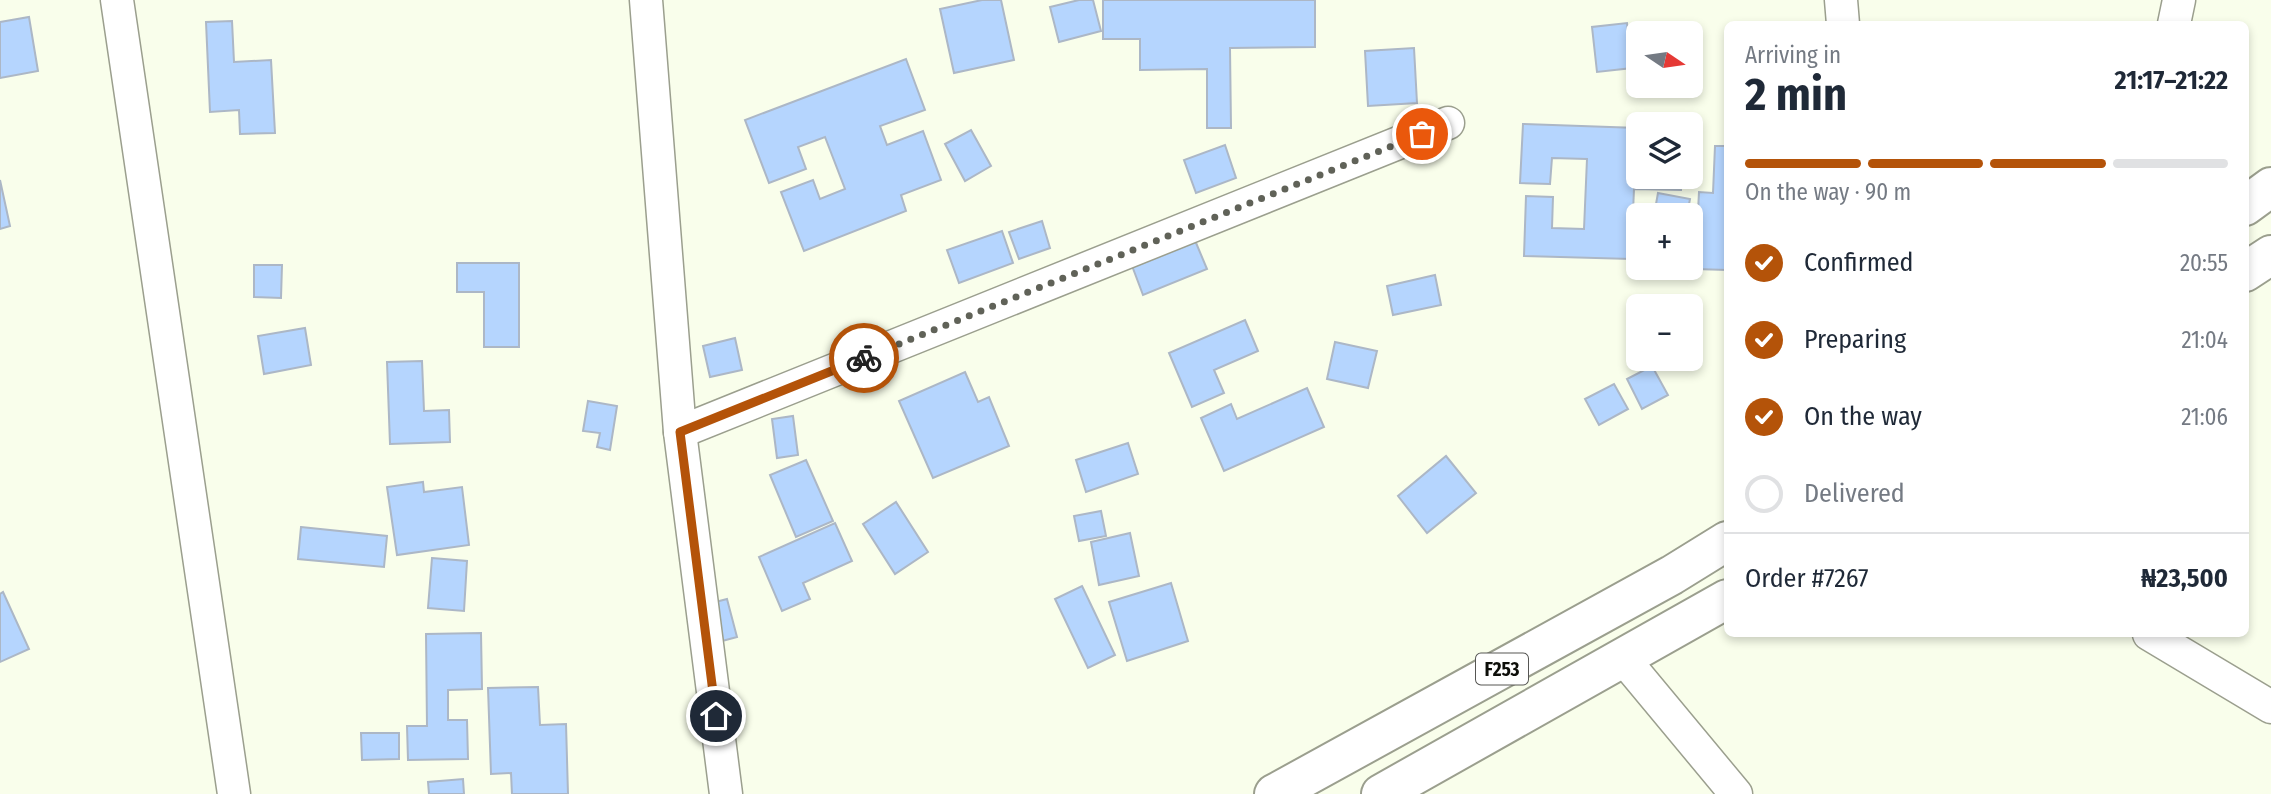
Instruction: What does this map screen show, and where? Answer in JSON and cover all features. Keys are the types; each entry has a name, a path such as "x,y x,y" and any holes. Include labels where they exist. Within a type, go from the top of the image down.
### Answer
{"main road":[{"path":"2249,203 2271,187"},
{"path":"2249,269 2271,255"},
{"name":"F253","path":"1274,794 1672,575 1724,543"},
{"name":"F253","path":"1381,794 1724,601"}],"street":[{"path":"117,0 234,794"},
{"path":"646,0 680,432 726,794"},
{"path":"1841,0 1843,21"},
{"path":"2175,21 2179,0"},
{"path":"680,432 1448,123"},
{"path":"2154,637 2271,707"},
{"path":"1623,658 1736,794"}],"building":[{"path":"982,0 1001,0 1014,60 954,73 940,9"},
{"path":"1079,0 1093,0 1101,31 1059,42 1050,7"},
{"path":"1103,0 1315,0 1315,47 1230,48 1231,128 1207,128 1207,69 1140,70 1140,39 1103,39"},
{"path":"29,17 38,71 0,78 0,22"},
{"path":"232,21 234,62 271,60 275,133 240,134 239,110 210,112 206,22"},
{"path":"1626,23 1626,69 1597,72 1592,27"},
{"path":"1414,48 1417,103 1368,106 1365,51"},
{"path":"906,59 925,110 880,126 887,145 923,131 941,180 901,195 906,211 804,251 781,192 813,180 820,199 845,189 825,137 798,147 806,169 769,183 745,120"},
{"path":"1523,124 1626,128 1626,189 1634,189 1633,203 1626,203 1626,259 1524,256 1526,196 1553,197 1552,228 1584,229 1587,159 1552,158 1550,184 1520,183"},
{"path":"971,130 991,166 965,181 945,144"},
{"path":"1225,145 1236,178 1196,193 1184,160"},
{"path":"1715,146 1724,146 1724,270 1703,269 1703,203 1698,203 1699,192 1713,193"},
{"path":"0,180 10,226 0,229"},
{"path":"1658,193 1690,199 1689,203 1656,203"},
{"path":"1042,221 1050,248 1019,259 1009,232"},
{"path":"1002,231 1013,263 959,283 947,250"},
{"path":"1194,238 1207,269 1143,295 1131,263"},
{"path":"457,263 519,263 519,347 484,347 484,292 457,292"},
{"path":"254,265 282,265 281,298 254,297"},
{"path":"1435,275 1441,305 1393,315 1387,286"},
{"path":"1245,320 1258,351 1214,370 1224,393 1192,407 1169,353"},
{"path":"305,328 311,365 264,374 258,336"},
{"path":"735,338 742,370 710,377 703,346"},
{"path":"1335,342 1377,351 1368,388 1327,379"},
{"path":"422,361 424,411 449,410 450,442 390,444 387,362"},
{"path":"1642,371 1655,371 1668,395 1642,409 1627,379"},
{"path":"965,372 978,402 989,397 1009,446 933,478 899,401"},
{"path":"1614,384 1628,409 1599,425 1585,399"},
{"path":"1307,388 1324,427 1224,471 1201,418 1231,404 1237,419"},
{"path":"588,401 617,406 610,450 597,447 600,433 583,431"},
{"path":"793,416 798,455 777,458 772,419"},
{"path":"1128,443 1138,474 1086,492 1076,460"},
{"path":"1446,456 1476,493 1427,533 1398,496"},
{"path":"806,460 833,521 796,537 770,475"},
{"path":"423,482 424,492 462,487 469,545 397,555 387,487"},
{"path":"896,502 928,552 895,574 863,524"},
{"path":"1101,511 1106,536 1079,541 1074,516"},
{"path":"835,523 852,561 803,583 810,599 782,611 759,557"},
{"path":"301,527 387,536 384,567 298,559"},
{"path":"1130,533 1139,576 1099,585 1091,542"},
{"path":"432,558 467,561 464,611 428,608"},
{"path":"1171,583 1188,641 1127,661 1109,602"},
{"path":"1082,586 1115,655 1088,668 1055,599"},
{"path":"3,592 29,649 0,662 0,594"},
{"path":"727,599 737,637 711,644 700,606"},
{"path":"481,633 482,689 448,690 448,720 467,720 468,759 408,760 407,726 427,726 426,634"},
{"path":"538,687 540,725 566,724 568,794 512,794 511,773 491,774 488,688"},
{"path":"361,733 399,733 399,759 362,760"},
{"path":"463,779 464,794 429,794 428,782"}],"way so far":[{"path":"864,358 1422,134"}],"route":[{"path":"716,716 680,432 864,358"}]}
